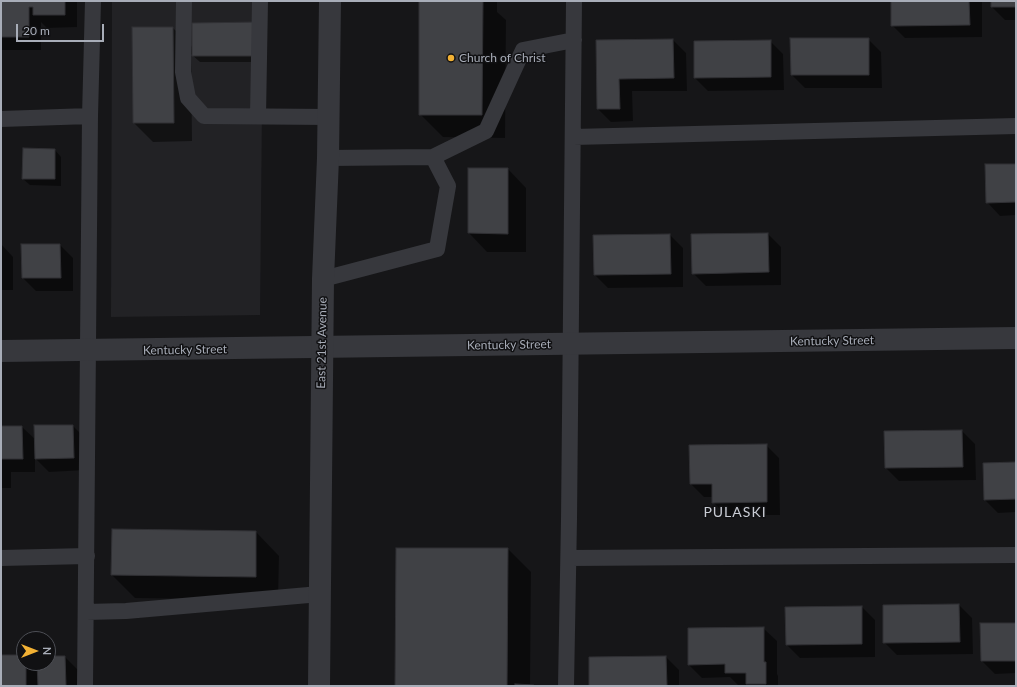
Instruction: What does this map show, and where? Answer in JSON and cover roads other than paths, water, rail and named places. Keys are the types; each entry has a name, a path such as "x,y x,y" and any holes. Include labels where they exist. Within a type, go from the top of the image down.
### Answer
{"street":[{"name":"East 21st Avenue","path":"319,686 323,279 328,158 330,1"},
{"name":"Kentucky Street","path":"1,351 1016,338"}],"lane":[{"path":"85,686 90,116 94,1"},
{"path":"184,1 183,72 188,98 204,116 329,117"},
{"path":"258,116 260,1"},
{"path":"566,686 569,558 574,1"},
{"path":"328,158 433,157 486,131 523,50 574,40"},
{"path":"1,118 90,116"},
{"path":"573,137 1016,126"},
{"path":"323,279 436,249 448,186 433,157"},
{"path":"569,558 1016,555"},
{"path":"1,558 87,556"},
{"path":"86,612 126,611 320,594"}],"place":[{"name":"Church of Christ","path":"451,58"}],"district":[{"name":"PULASKI","path":"735,512"}]}
